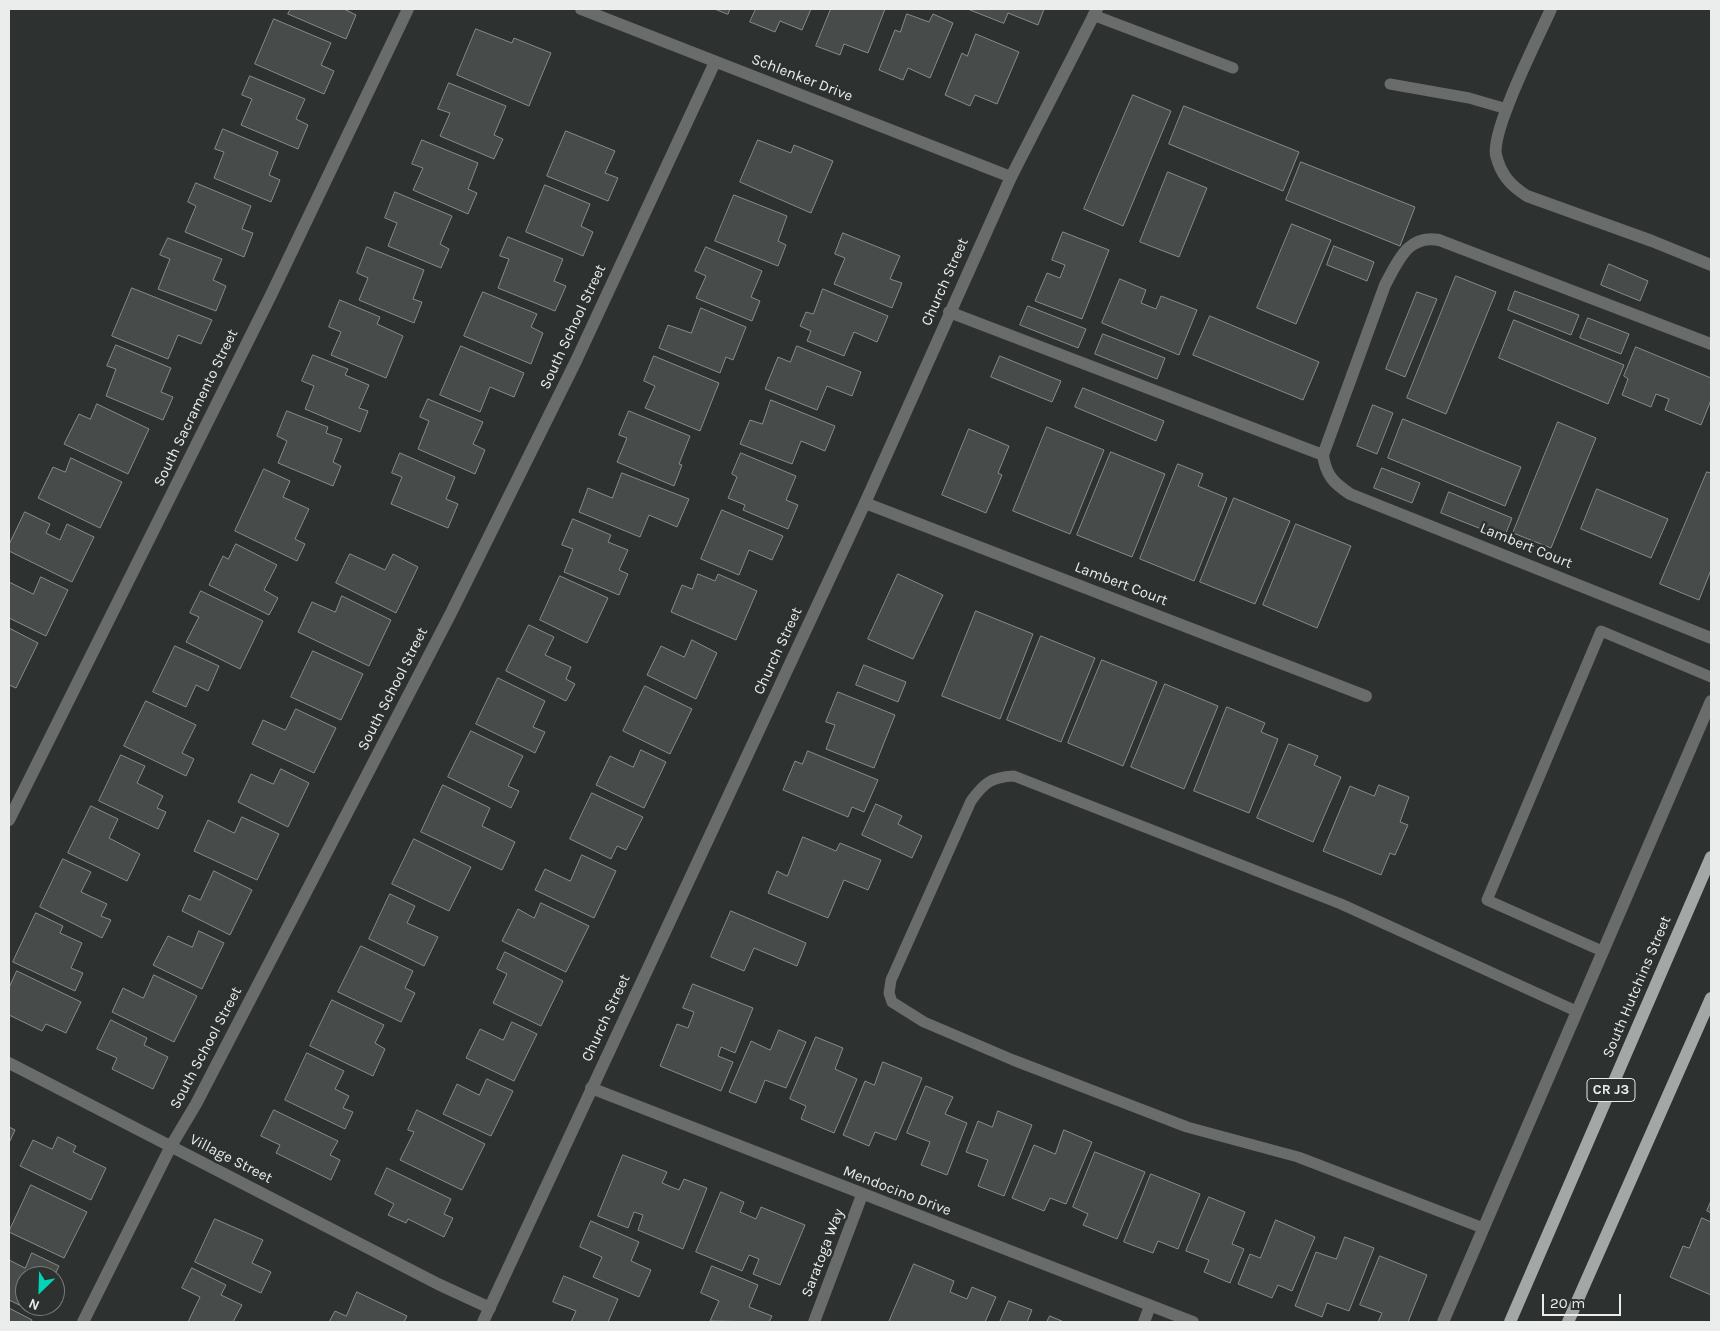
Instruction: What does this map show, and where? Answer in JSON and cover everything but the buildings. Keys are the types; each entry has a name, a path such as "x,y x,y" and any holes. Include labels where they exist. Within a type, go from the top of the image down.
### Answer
{"main road":[{"name":"South Hutchins Street","path":"1510,1322 1711,857"},
{"path":"1568,1322 1711,998"}],"street":[{"name":"South Sacramento Street","path":"9,820 271,294 408,9"},
{"name":"Schlenker Drive","path":"582,9 1011,177"},
{"path":"1551,9 1499,129 1496,153 1509,184 1527,196 1652,241 1711,266"},
{"name":"Church Street","path":"483,1322 865,503 1011,177 1095,12"},
{"name":"South School Street","path":"84,1322 171,1146 201,1095 455,604 576,361 715,62"},
{"path":"949,312 1323,456 1385,285 1396,264 1412,244 1426,238 1448,244 1711,344"},
{"name":"Lambert Court","path":"1323,456 1333,482 1350,494 1680,624 1711,638"},
{"name":"Lambert Court","path":"865,503 1366,696"},
{"path":"1443,1322 1576,1010 1711,701"},
{"name":"Village Street","path":"9,1063 438,1284 490,1308"},
{"name":"Mendocino Drive","path":"591,1088 862,1195 1193,1322"},
{"name":"Saratoga Way","path":"814,1322 862,1195"},
{"path":"1144,1322 1150,1306"}],"lane":[{"path":"1095,12 1233,68"},
{"path":"1390,84 1469,98 1507,109"},
{"path":"1602,950 1488,900 1601,631 1711,677"},
{"path":"1483,1228 1298,1157 1187,1127 1013,1060 924,1022 892,1002 890,993 892,980 971,801 980,788 996,777 1014,776 1341,904 1576,1010"}]}
